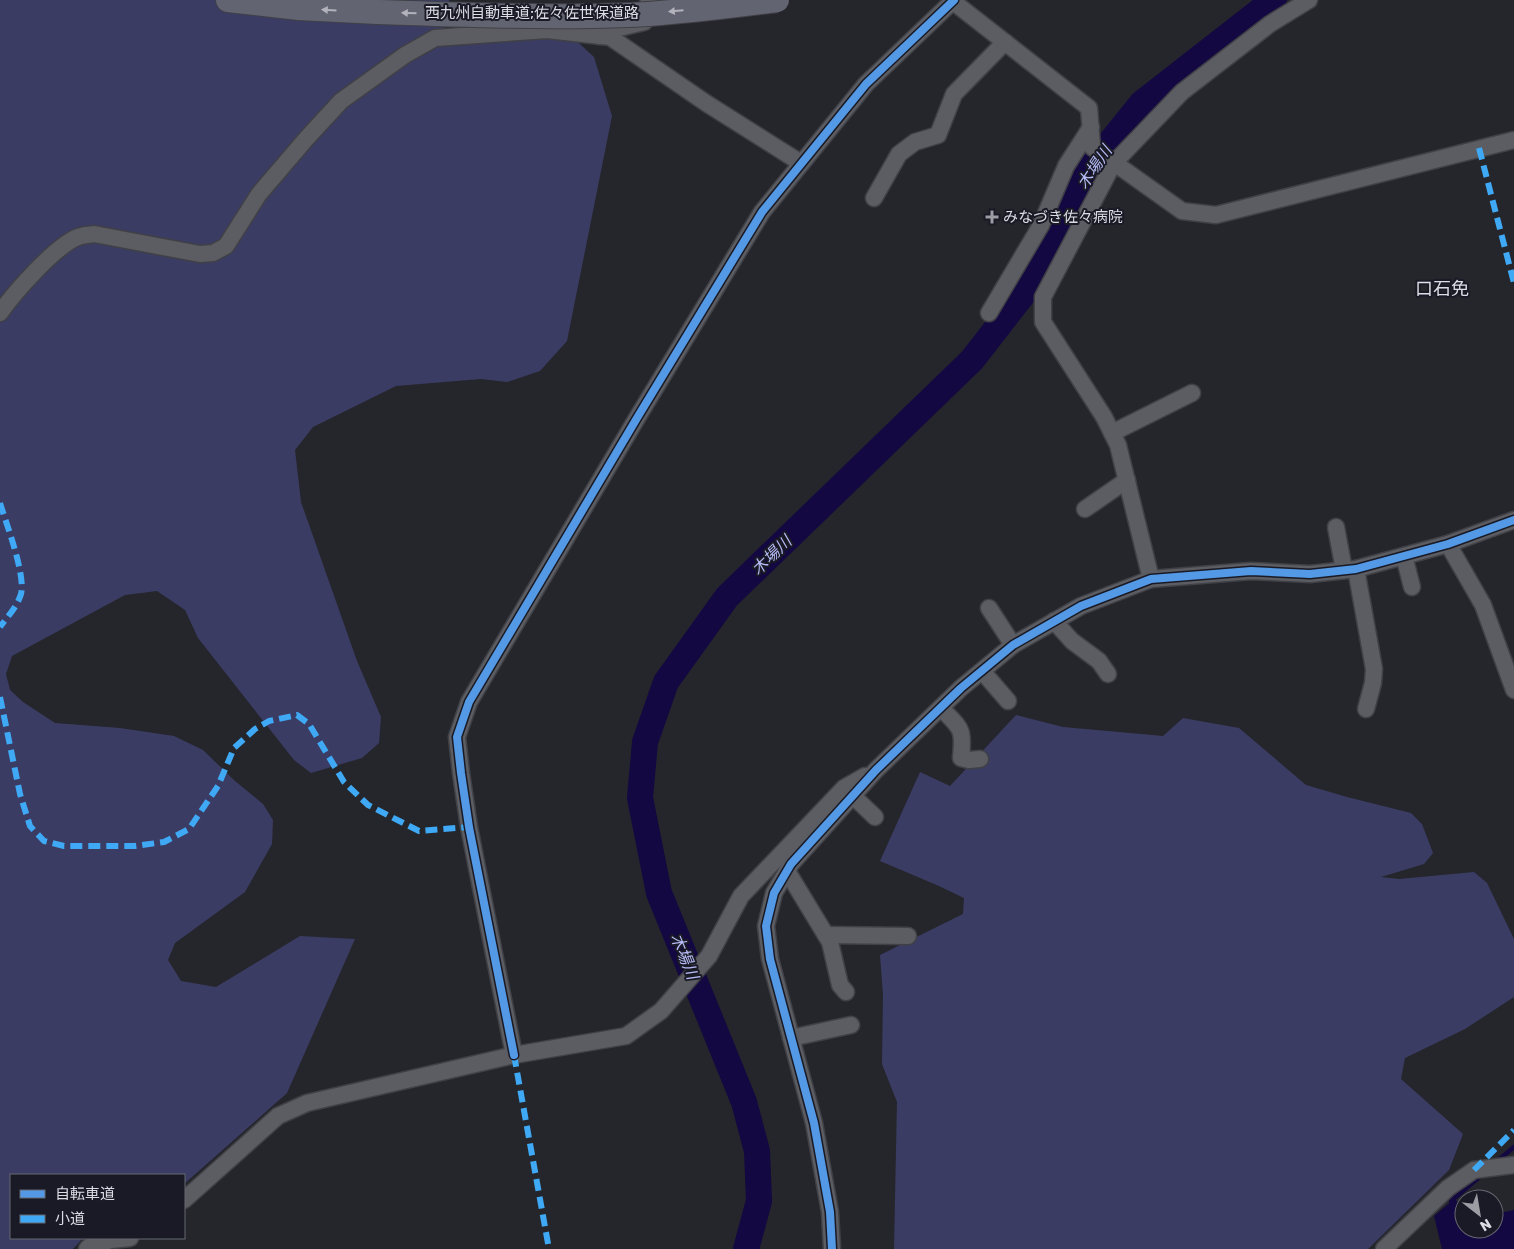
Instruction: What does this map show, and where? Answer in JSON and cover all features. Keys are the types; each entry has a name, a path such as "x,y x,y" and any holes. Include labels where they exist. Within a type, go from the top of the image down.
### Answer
{"highway":[{"name":"西九州自動車道;佐々佐世保道路","path":"228,0 299,8 546,17 631,15 777,0"}],"street":[{"path":"598,36 619,28 644,22 649,0"},
{"path":"514,1054 469,827 457,737 469,702 637,418 762,212 866,84 952,0 1089,108 1092,147 1182,211 1216,215 1514,140"},
{"path":"1151,579 1118,445 1104,417 1043,322 1043,297 1112,163 1182,92 1270,24 1309,0"},
{"path":"0,314 9,301 56,250 78,237 94,234 200,254 213,253 226,246 259,194 341,101 405,55 435,38 547,30 610,37 706,103 801,163"},
{"path":"874,198 899,154 915,142 938,135 954,94 1005,42"},
{"path":"990,313 1040,225 1066,166 1090,127"},
{"path":"1112,433 1192,393"},
{"path":"1085,509 1127,480"},
{"path":"832,1249 830,1212 814,1123 770,959 766,926 774,893 791,864 876,770 941,708 1013,645 1081,606 1151,579 1251,571 1310,574 1350,570 1448,544 1514,520"},
{"path":"1336,527 1350,570 1374,670 1373,683 1366,709"},
{"path":"1448,544 1483,605 1514,690"},
{"path":"1404,556 1412,587"},
{"path":"989,608 1013,645"},
{"path":"1054,622 1072,641 1099,661 1108,674"},
{"path":"982,671 1008,701"},
{"path":"941,708 961,729 963,742 961,758 969,760 980,759"},
{"path":"185,1199 278,1116 307,1103 514,1054 626,1036 661,1011 709,956 741,896 844,788 876,770"},
{"path":"853,796 875,817"},
{"path":"788,871 830,942 840,984 846,992"},
{"path":"826,935 908,936"},
{"path":"791,1038 851,1025"},
{"path":"1384,1249 1448,1188 1475,1170 1509,1165"},
{"path":"87,1249 111,1240 120,1239"}],"shaded area":[{"path":"0,0 449,0 444,39 570,35 594,57 612,116 567,341 540,371 507,382 481,379 396,386 313,427 295,450 301,502 357,661 381,717 379,743 362,758 311,773 294,760 198,638 185,610 157,591 125,595 12,656 6,674 10,690 23,702 55,723 120,728 174,736 203,750 235,781 263,804 273,820 272,844 245,892 175,943 168,960 181,981 216,987 300,936 355,939 287,1093 185,1183 185,1174 10,1174 10,1239 82,1239 73,1249 0,1249"},
{"path":"1016,715 1063,727 1163,736 1183,718 1239,728 1306,785 1411,813 1422,824 1433,853 1424,864 1381,877 1399,879 1474,872 1487,883 1514,939 1514,997 1465,1029 1405,1058 1401,1079 1463,1134 1449,1170 1368,1249 894,1249 897,1102 882,1064 883,995 880,955 963,914 964,898 880,861 920,772 950,786"},
{"path":"1454,1199 1454,1239 1504,1239 1504,1212 1514,1210 1514,1249 1442,1249 1434,1216"}],"waterway":[{"name":"木場川","path":"746,1249 759,1201 757,1151 744,1102 659,893 640,798 645,742 666,682 727,597 972,360 1028,288 1088,170 1142,103 1274,0"},
{"path":"1496,1162 1514,1147"},
{"path":"1451,1201 1483,1174"}],"marked path":[{"path":"1479,148 1514,283"},
{"path":"0,503 18,562 22,585 17,603 0,627"},
{"path":"0,697 20,794 30,826 44,841 64,846 135,846 164,842 189,829 218,786 234,748 255,729 269,721 297,715 309,724 344,782 368,805 419,831 469,827"},
{"path":"514,1055 549,1249"},
{"path":"1474,1170 1514,1130"}],"cycle path":[{"path":"514,1055 469,827 461,773 457,737 469,702 637,418 762,212 866,84 954,0"},
{"path":"832,1249 830,1212 814,1123 770,959 766,926 774,893 791,864 876,770 961,688 1013,645 1081,606 1151,579 1251,571 1310,574 1356,569 1448,544 1514,520"}],"place":[{"name":"みなづき佐々病院","path":"992,217"}],"district":[{"name":"口石免","path":"1442,289"}]}
